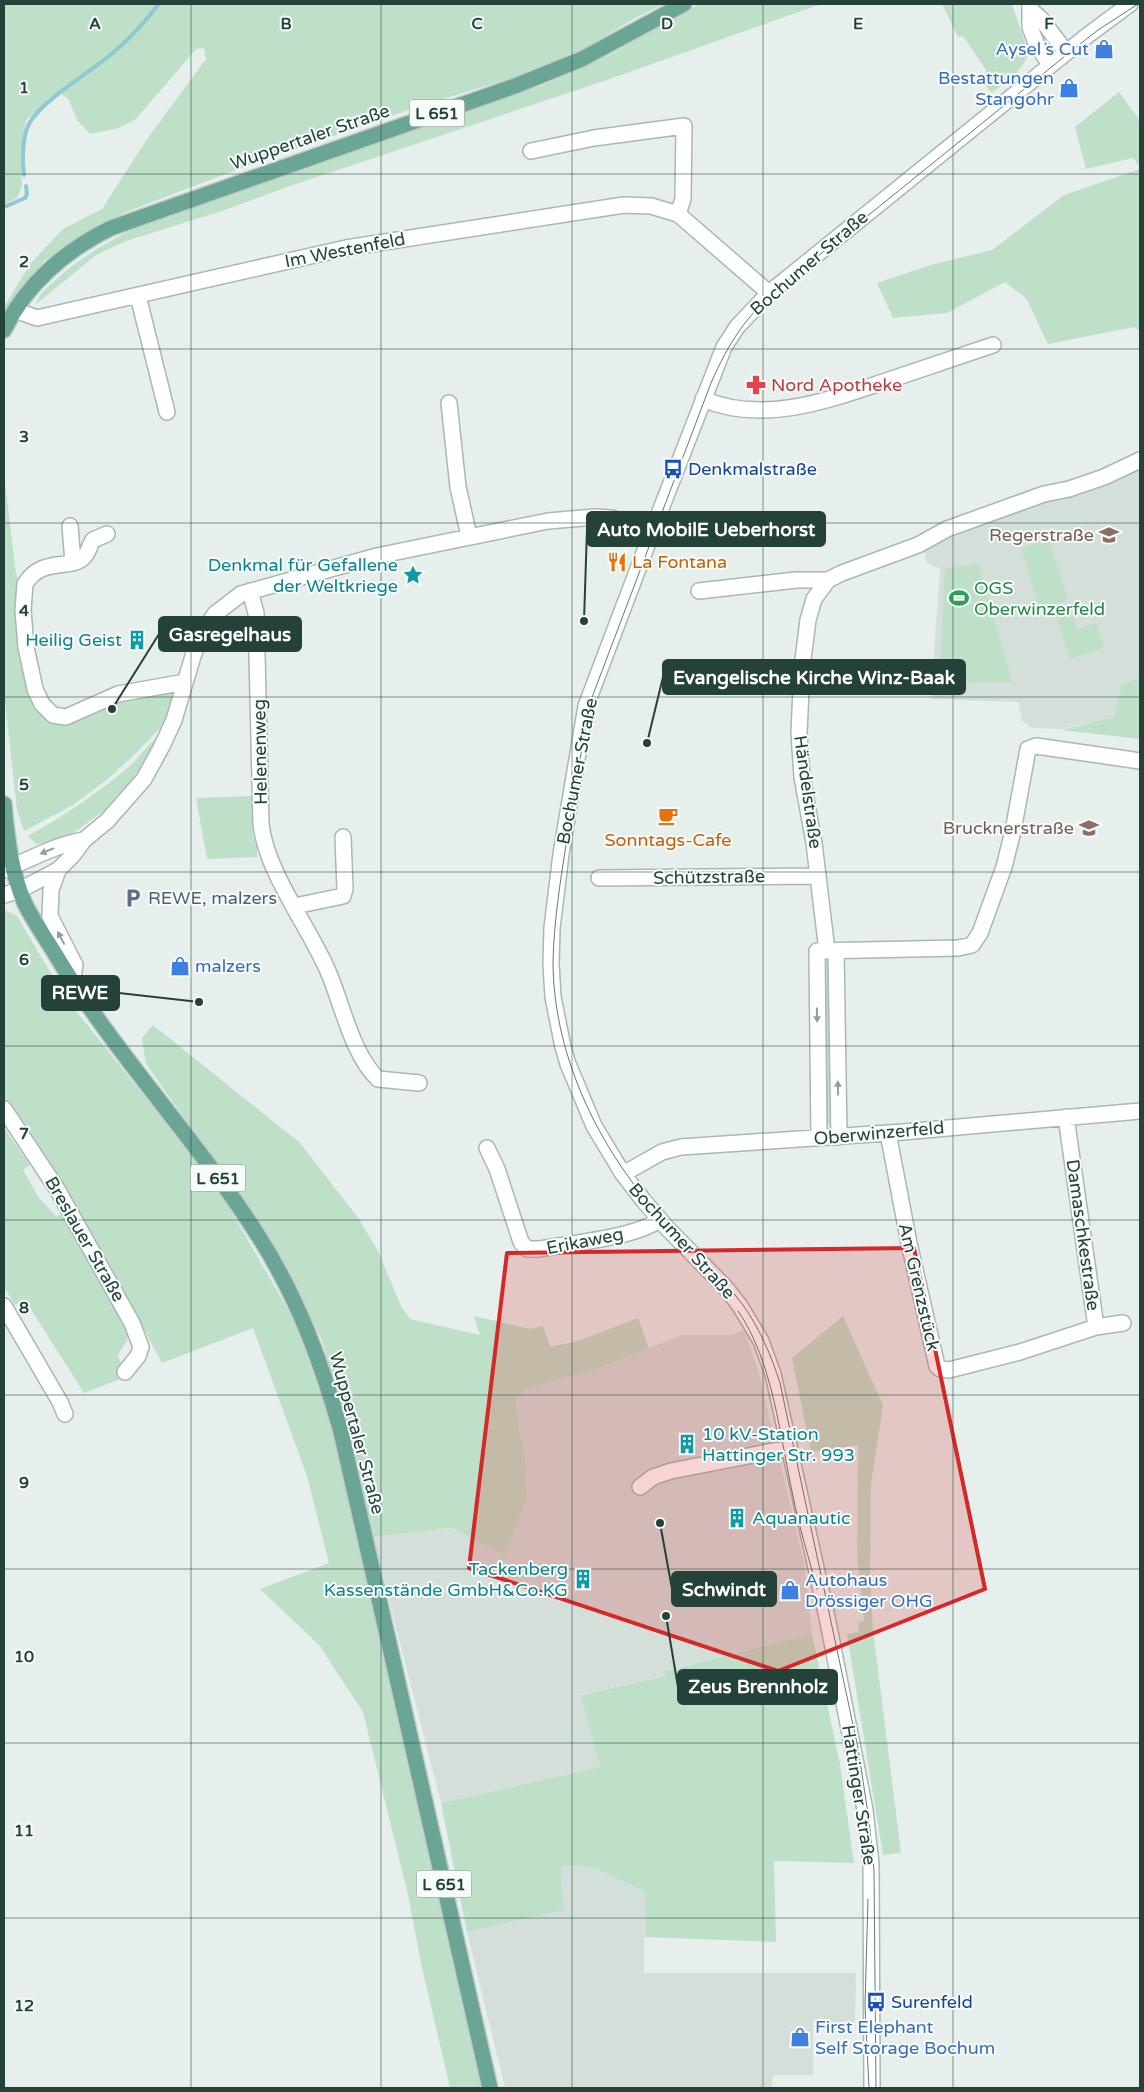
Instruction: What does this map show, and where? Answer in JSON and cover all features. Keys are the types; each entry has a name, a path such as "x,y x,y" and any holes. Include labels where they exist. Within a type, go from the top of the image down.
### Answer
{"main road":[{"name":"Wuppertaler Straße","path":"4,330 15,310 35,284 65,256 85,241 111,228 515,86 582,59 684,4"},
{"name":"Wuppertaler Straße","path":"4,804 9,855 8,869 20,890 25,904 72,983 260,1238 302,1316 324,1372 342,1432 490,2088"}],"street":[{"name":"Bochumer Straße","path":"749,1318 726,1288 660,1220 624,1174 594,1126 568,1064 553,997 551,946 561,854 586,706 703,399 730,337 752,309 769,293 1066,52 1130,4"},
{"path":"1031,7 1066,52"},
{"path":"1031,7 1030,27 1036,43 1050,65"},
{"path":"532,151 594,138 684,126 683,198 678,214"},
{"name":"Im Westenfeld","path":"15,310 37,318 346,248 624,205 651,206 678,214 769,293"},
{"path":"138,296 166,412"},
{"path":"703,399 720,406 741,409 783,409 812,404 993,345"},
{"path":"449,403 458,486 469,536"},
{"path":"699,592 796,580 828,580 918,545 947,529 1044,494 1091,482 1140,460"},
{"path":"4,895 20,890 58,870 73,855 84,840 107,821 134,791 152,767 174,720 193,656 210,621 228,602 241,594 377,556 548,521 595,517 612,518 652,532"},
{"path":"70,526 73,562"},
{"path":"107,534 92,540 84,557 73,562 34,567 24,587 23,610 26,647 35,689 42,704 53,715 66,718 118,694 185,682"},
{"name":"Händelstraße","path":"828,580 814,599 808,620 799,710 802,776 831,951 839,1137"},
{"name":"Helenenweg","path":"250,591 256,613 263,836 274,868 332,980 357,1046 368,1068 378,1079 419,1083"},
{"path":"819,1138 817,951 958,948 972,945 980,933 1004,867 1013,831 1028,749 1036,746 1133,763"},
{"path":"295,906 343,896 343,837"},
{"path":"8,869 60,846 84,840"},
{"path":"58,870 51,890 50,916 75,965 72,983"},
{"name":"Schützstraße","path":"599,878 818,876"},
{"name":"Breslauer Straße","path":"4,1109 57,1189 132,1323 141,1347 138,1356 125,1372"},
{"name":"Oberwinzerfeld","path":"624,1174 662,1152 681,1147 839,1137 1140,1110"},
{"name":"Damaschkestraße","path":"1066,1117 1096,1327 1123,1323"},
{"name":"Am Grenzstück","path":"888,1133 910,1250 937,1366 940,1369 949,1370 1020,1352 1096,1327"},
{"name":"Erikaweg","path":"487,1148 498,1169 521,1242 527,1249 539,1249 619,1235 648,1228 660,1220"},
{"path":"4,1306 60,1402 65,1414"},
{"name":"Hattinger Straße","path":"749,1318 768,1358 828,1622 865,1810 871,1864 872,2088"},
{"path":"640,1487 653,1477 671,1470 789,1448"}],"highlighted area":[{"path":"914,1248 985,1589 778,1671 469,1568 507,1253"}],"shaded area":[{"name":"OGS Oberwinzerfeld","path":"1140,468 1140,678 1122,684 1114,717 1061,729 1032,728 1022,721 1018,702 931,699 940,569 926,562 924,550 964,532 1049,501 1097,489"},
{"path":"744,1330 758,1370 804,1562 812,1634 665,1670 665,1676 582,1694 600,1767 441,1803 373,1537 451,1528 506,1556 527,1496 525,1452 519,1433 516,1401 524,1389 594,1370 682,1335 731,1335"},
{"path":"561,1866 593,1867 645,1892 644,1973 856,1973 855,2022 813,2022 813,2075 773,2075 772,2088 505,2088 467,1932 564,1910"}],"green space":[{"path":"4,4 664,4 635,18 578,52 541,69 417,107 252,164 126,212 95,226 44,261 4,316 4,307 30,264 63,229 102,209 147,139 206,59 204,48 196,49 136,119 119,128 90,134 77,120 69,100 59,92 26,120 21,156 22,186 17,198 4,204"},
{"path":"699,4 821,4 607,80 287,187 225,210 126,241 96,255 35,305 46,289 82,259 154,219 543,85 608,56"},
{"path":"942,4 1012,4 1028,51 1019,70 992,93 986,86 986,70 963,36 958,37"},
{"path":"1119,92 1138,118 1140,128 1140,167 1133,158 1086,169 1075,127"},
{"path":"1140,169 1140,331 1134,327 1048,344 1026,298 1005,282 947,313 893,318 877,283 931,265 992,250 1064,195"},
{"path":"4,475 16,574 22,586 22,648 51,716 82,712 179,684 169,719 135,754 108,779 73,805 24,831 17,810 4,692"},
{"name":"OGS Oberwinzerfeld","path":"1049,539 1068,600 1040,609 1021,548"},
{"name":"OGS Oberwinzerfeld","path":"978,563 1012,682 939,683 945,569"},
{"name":"OGS Oberwinzerfeld","path":"1072,614 1077,629 1096,623 1104,648 1070,659 1057,618"},
{"path":"1140,678 1140,739 1061,730 1114,717 1122,684"},
{"path":"162,733 124,793 112,805 65,839 36,844 28,836 68,812 130,766 153,740"},
{"path":"251,796 253,837 257,847 257,857 207,859 196,798"},
{"path":"4,910 17,916 65,997 219,1190 294,1320 322,1397 336,1448 481,2088 450,2088 421,1963 408,1895 363,1712 319,1645 260,1589 329,1563 307,1476 253,1328 162,1363 123,1290 53,1168 4,1099"},
{"path":"823,960 831,962 831,1125 827,1125 824,1122"},
{"path":"153,1025 300,1143 359,1219 379,1253 401,1306 410,1319 480,1335 474,1316 530,1329 543,1326 550,1347 578,1341 638,1318 649,1348 594,1370 525,1389 516,1401 519,1433 525,1452 527,1496 506,1556 451,1528 373,1537 348,1430 322,1340 267,1234 146,1064 142,1038"},
{"path":"4,1128 30,1165 23,1170 39,1198 57,1217 61,1214 125,1324 128,1336 118,1357 128,1376 84,1393 25,1300 15,1305 4,1287"},
{"path":"843,1316 883,1405 871,1484 870,1578 873,1630 901,1853 883,1855 847,1634 859,1632 858,1623 864,1621 857,1554 858,1445 811,1452 792,1358"},
{"path":"812,1634 840,1764 854,1863 774,1861 776,1942 645,1937 645,1892 593,1867 561,1866 564,1910 467,1932 441,1803 600,1767 581,1695 665,1676 664,1671"}],"waterway":[{"path":"24,175 25,134 30,122 37,113 123,44 159,4"},
{"path":"4,207 25,198 27,194 26,186"}],"tram line":[{"path":"876,2088 874,1871 869,1820 858,1748 780,1383 773,1362 755,1323 743,1305 722,1280 653,1208 632,1182 613,1154 581,1093 569,1061 560,1028 555,995 553,961 558,903 571,813 591,700 711,383 732,342 748,319 781,286 1075,48 1098,30 1138,4"},
{"path":"738,1311 760,1353 774,1400 795,1508 817,1589"},
{"path":"868,1899 865,2005 869,2088"}],"place":[{"name":"Aysel´s Cut","path":"1104,49"},
{"name":"Bestattungen Stangohr","path":"1069,88"},
{"name":"Nord Apotheke","path":"756,385"},
{"name":"Denkmalstraße","path":"673,469"},
{"name":"Regerstraße","path":"1109,535"},
{"name":"La Fontana","path":"617,562"},
{"name":"Denkmal für Gefallene der Weltkriege","path":"413,575"},
{"name":"OGS Oberwinzerfeld","path":"959,598"},
{"name":"Auto MobilE Ueberhorst","path":"584,621"},
{"name":"Heilig Geist","path":"137,640"},
{"name":"Gasregelhaus","path":"112,709"},
{"name":"Evangelische Kirche Winz-Baak","path":"647,743"},
{"name":"Sonntags-Cafe","path":"668,816"},
{"name":"Brucknerstraße","path":"1089,828"},
{"name":"REWE, malzers","path":"133,898"},
{"name":"malzers","path":"180,966"},
{"name":"REWE","path":"199,1002"},
{"name":"10 kV-Station Hattinger Str. 993","path":"687,1444"},
{"name":"Aquanautic","path":"737,1518"},
{"name":"Schwindt","path":"660,1523"},
{"name":"Tackenberg Kassenstände GmbH&Co.KG","path":"583,1579"},
{"name":"Autohaus Drössiger OHG","path":"790,1590"},
{"name":"Zeus Brennholz","path":"666,1616"},
{"name":"Surenfeld","path":"876,2002"},
{"name":"First Elephant Self Storage Bochum","path":"800,2037"}]}
